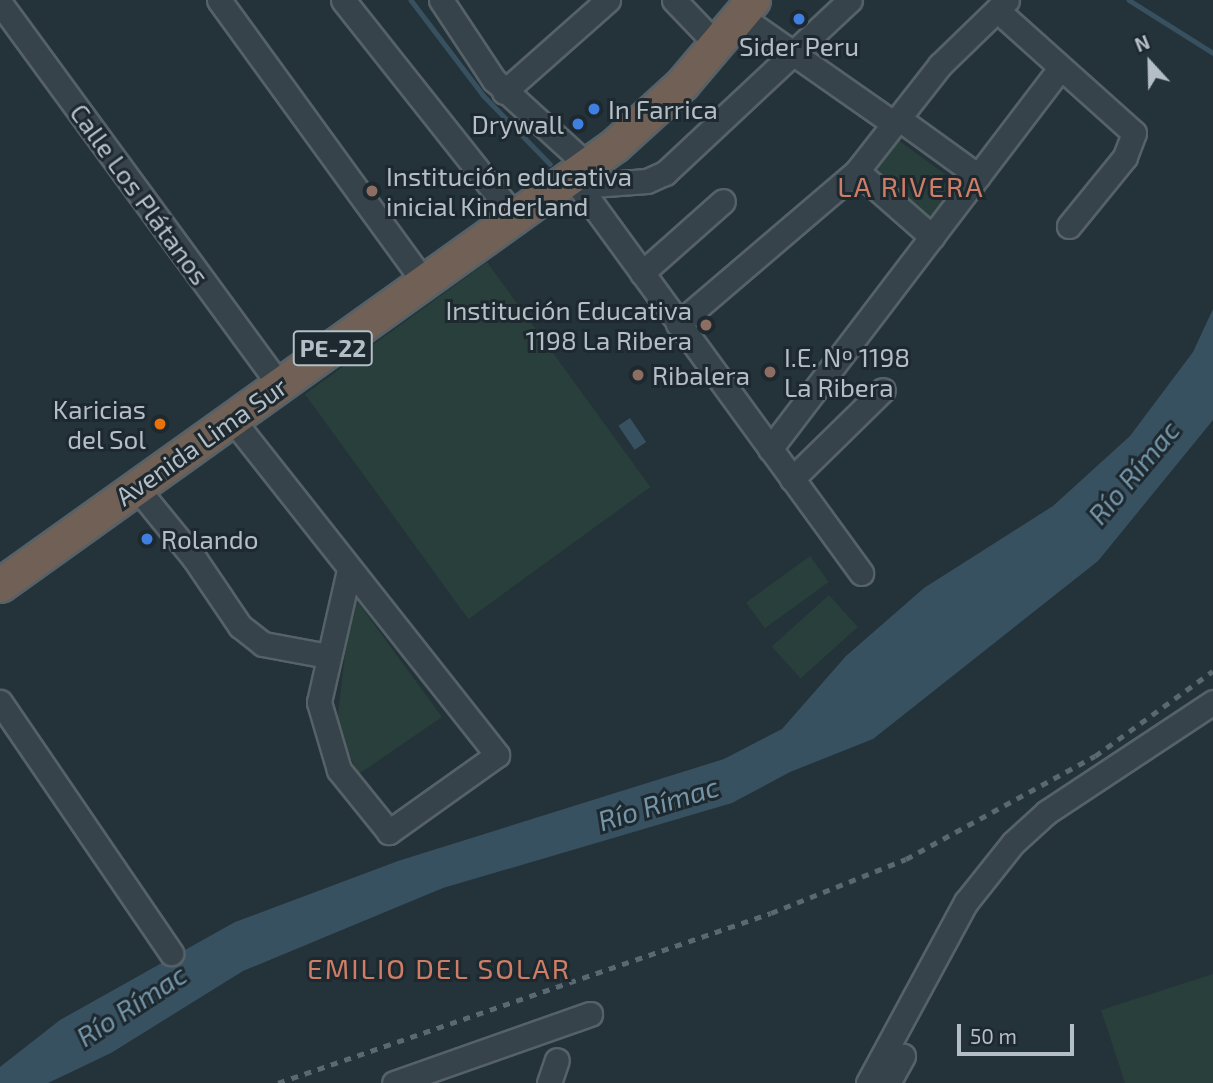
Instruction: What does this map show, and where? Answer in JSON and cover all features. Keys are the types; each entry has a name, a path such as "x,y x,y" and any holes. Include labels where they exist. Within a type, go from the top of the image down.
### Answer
{"highway":[{"name":"Avenida Lima Sur","path":"0,585 515,217 583,175 662,104 747,8"}],"street":[{"path":"219,0 424,282"},
{"path":"343,0 515,217"},
{"path":"504,92 608,0"},
{"path":"674,0 716,44"},
{"path":"583,175 647,181 665,173 850,0"},
{"path":"443,1 504,92 583,175 642,273 861,573"},
{"name":"Calle Los Plátanos","path":"0,3 280,386"},
{"path":"678,324 857,171 940,65 1002,5 1060,68 1134,133 1125,157 1069,226"},
{"path":"747,8 796,52 978,176"},
{"path":"770,449 1060,68"},
{"path":"857,171 932,237"},
{"path":"642,273 723,201"},
{"path":"792,479 883,390"},
{"path":"232,419 497,755 389,832 339,770 319,702 349,570"},
{"path":"136,487 194,558 240,626 263,645 328,656"},
{"path":"0,702 171,953"},
{"path":"868,1083 966,902 1013,843 1047,812 1213,702"},
{"path":"394,1083 590,1014"},
{"path":"888,1083 904,1056"},
{"path":"549,1083 557,1060"}],"green space":[{"path":"898,140 958,183 930,222 870,178"},
{"path":"487,262 650,487 468,619 305,394"},
{"path":"810,556 829,582 765,628 746,602"},
{"path":"352,594 442,717 359,774 336,731"},
{"path":"829,595 858,627 801,678 772,647"},
{"path":"1213,974 1213,1083 1125,1083 1101,1010"}],"water":[{"name":"Río Rímac","path":"1213,309 1213,420 1098,561 873,739 790,772 732,803 443,888 243,971 111,1053 48,1083 0,1083 0,1067 60,1020 235,922 398,861 724,759 782,729 846,656 924,588 1053,506 1130,436 1193,352"},
{"path":"630,418 646,442 635,450 618,426"}],"waterway":[{"path":"411,0 483,95 550,164"},
{"path":"1129,0 1213,53"}],"railway":[{"path":"278,1083 771,913 906,859 1095,756 1213,671"}],"place":[{"name":"Sider Peru","path":"799,19"},
{"name":"In Farrica","path":"594,109"},
{"name":"Drywall","path":"578,124"},
{"name":"Institución educativa inicial Kinderland","path":"372,191"},
{"name":"Institución Educativa 1198 La Ribera","path":"706,325"},
{"name":"I.E. Nº 1198 La Ribera","path":"770,372"},
{"name":"Ribalera","path":"638,375"},
{"name":"Karicias del Sol","path":"160,424"},
{"name":"Rolando","path":"147,539"}],"district":[{"name":"LA RIVERA","path":"911,186"},
{"name":"EMILIO DEL SOLAR","path":"439,968"}]}
